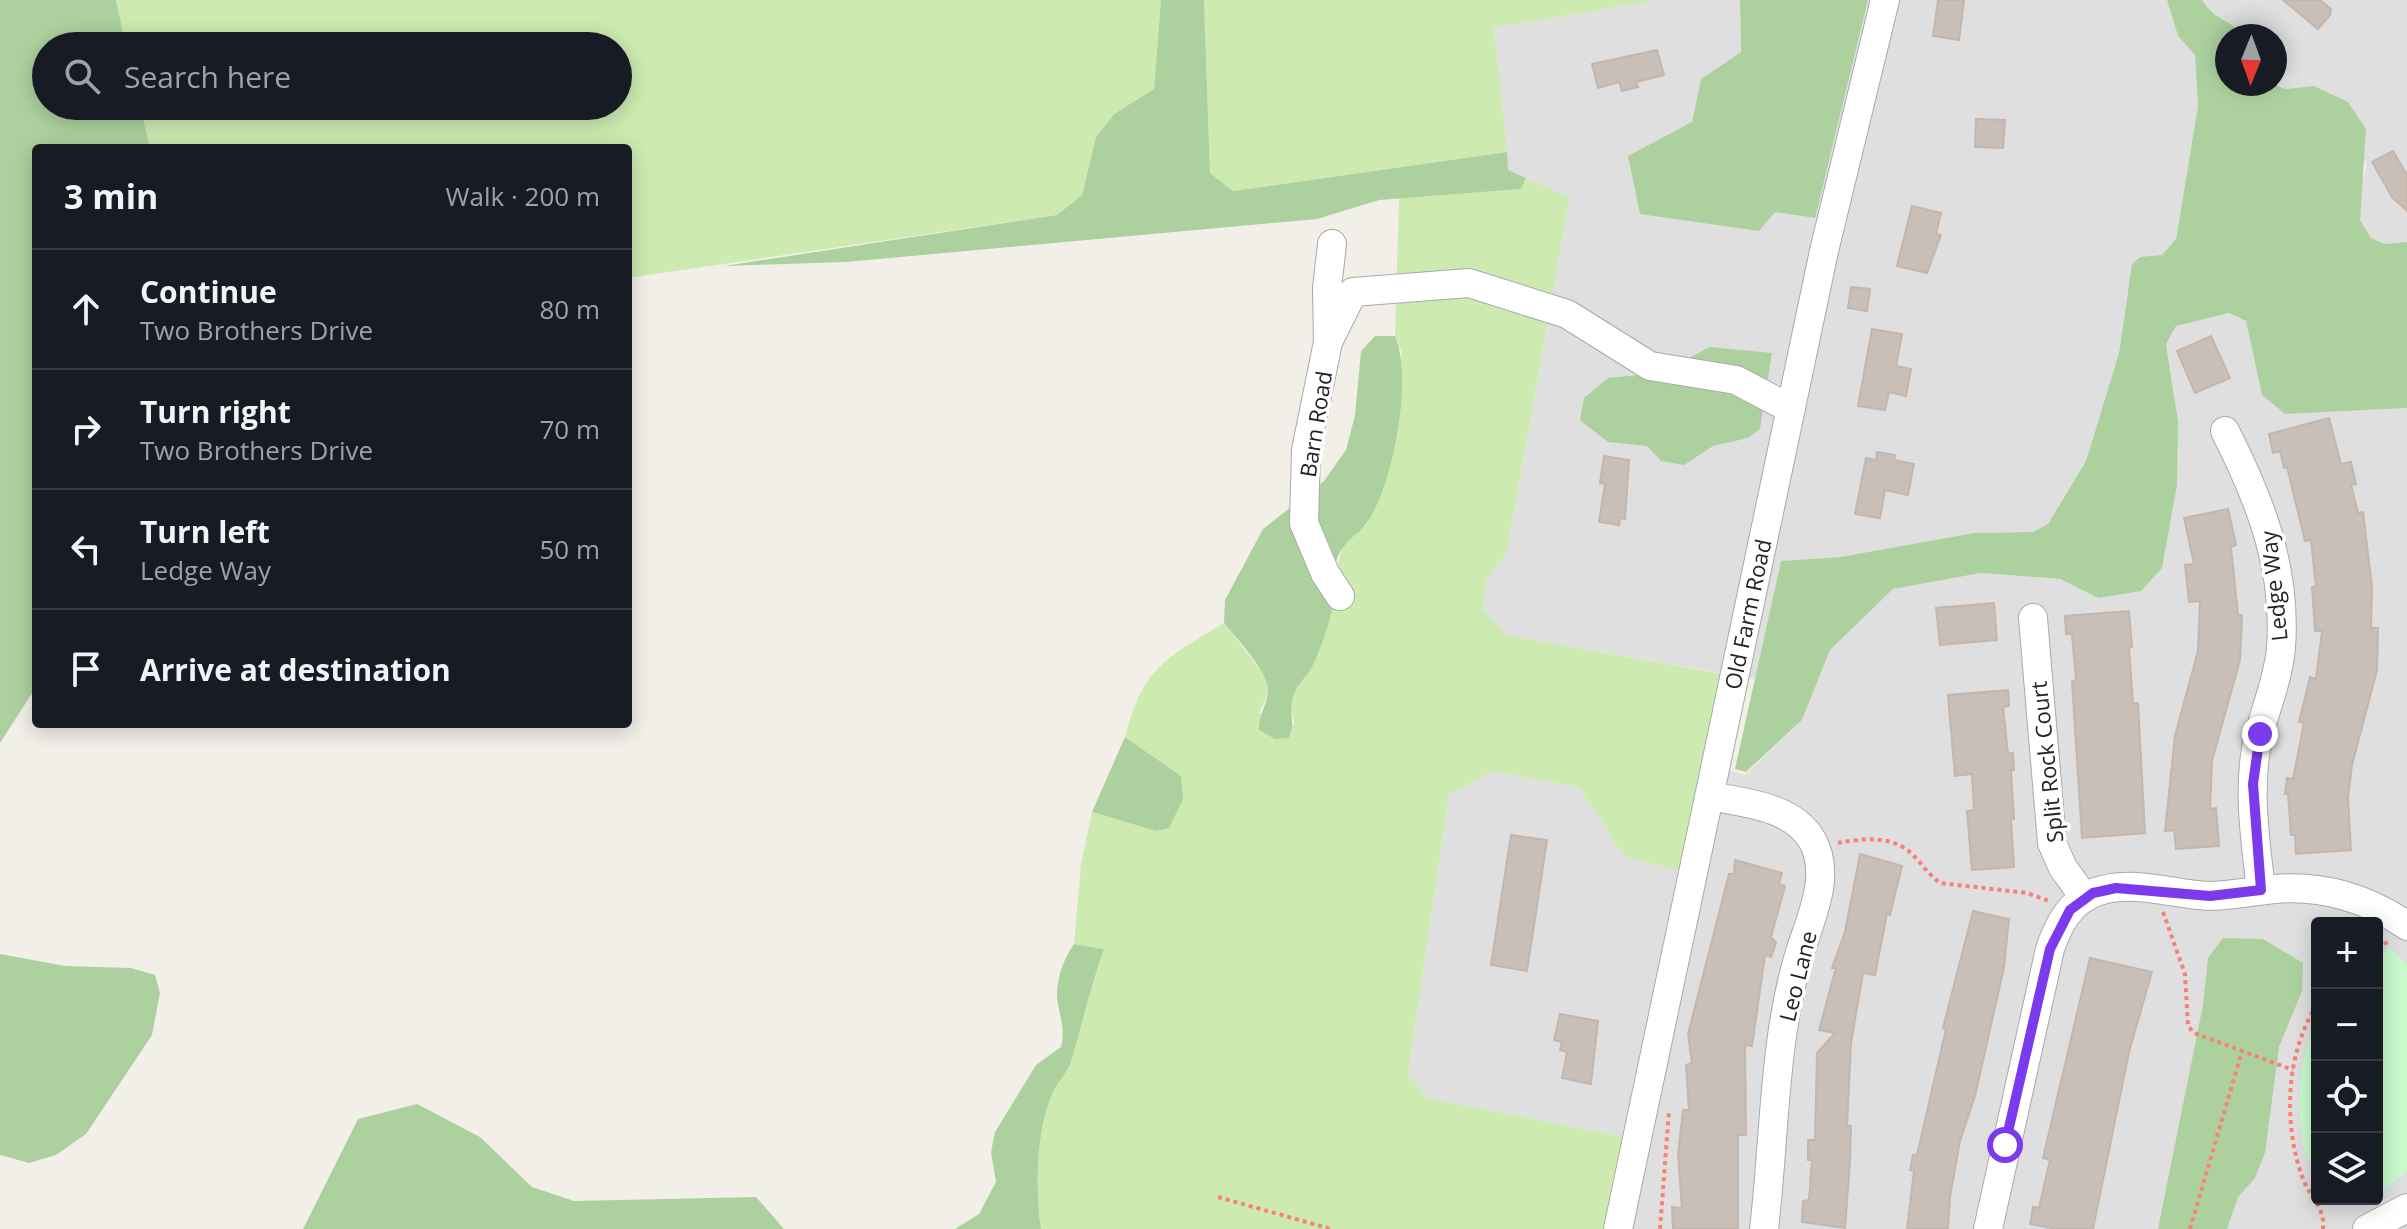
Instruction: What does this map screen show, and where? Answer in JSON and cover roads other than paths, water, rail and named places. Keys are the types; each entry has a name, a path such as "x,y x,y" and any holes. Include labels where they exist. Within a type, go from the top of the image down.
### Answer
{"street":[{"name":"Old Farm Road","path":"1618,1229 1834,207 1885,0"},
{"name":"Barn Road","path":"1332,244 1327,288 1328,342 1306,450 1304,523 1325,573 1340,596"},
{"path":"1328,342 1353,292 1469,283 1567,314 1650,366 1736,380 1791,409"},
{"name":"Ledge Way","path":"2225,431 2265,515 2280,616 2279,663 2254,766 2253,802 2261,890"},
{"name":"Split Rock Court","path":"2033,618 2052,843 2063,868 2085,898"},
{"name":"Leo Lane","path":"1710,796 1767,808 1793,819 1813,842 1820,871 1817,899 1796,965 1783,1028 1764,1229"},
{"path":"1988,1229 2050,949 2064,918 2085,898 2116,888 2210,896 2261,890 2326,890 2363,902 2399,933"},
{"path":"2367,1229 2407,1208"}]}
